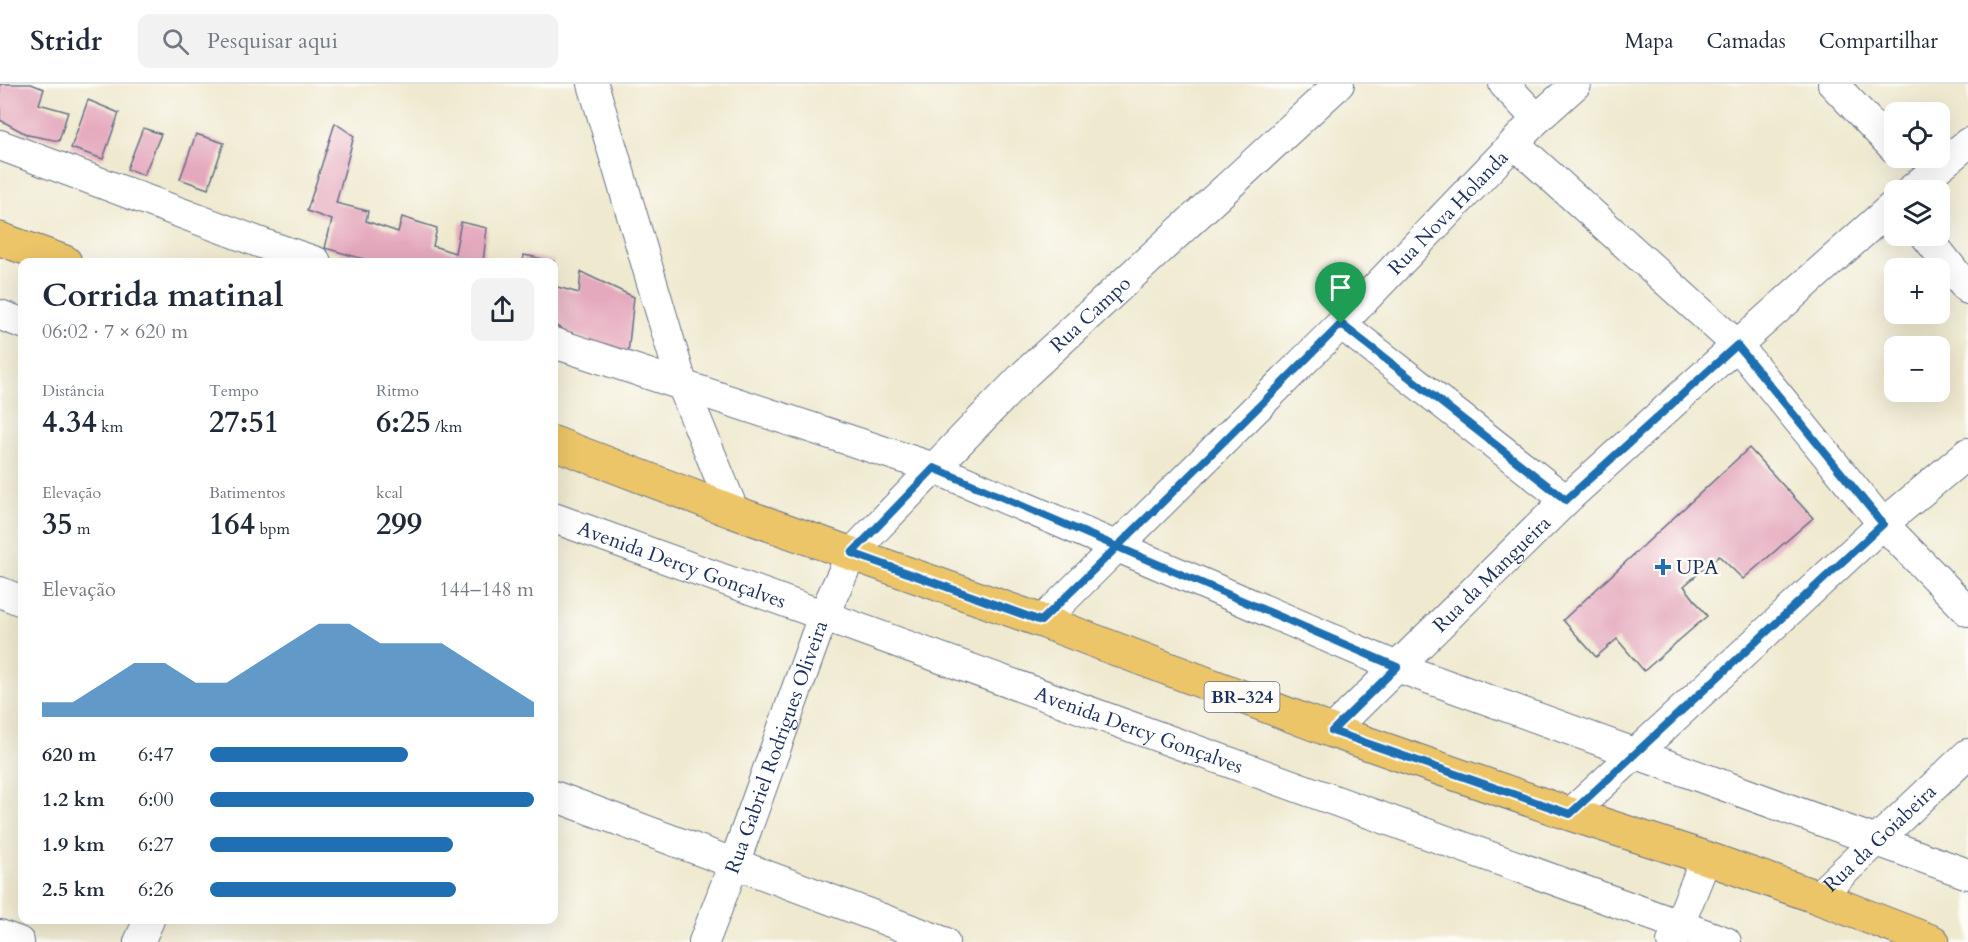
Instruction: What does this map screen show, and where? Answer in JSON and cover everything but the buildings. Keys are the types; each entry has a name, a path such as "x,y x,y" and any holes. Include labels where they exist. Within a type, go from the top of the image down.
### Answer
{"main road":[{"path":"0,239 54,258"},
{"name":"BR-324","path":"558,445 734,512 1041,621 1332,731 1570,814 1706,858 1817,897 1933,942"}],"street":[{"path":"592,84 683,387 734,512"},
{"name":"Rua Campo","path":"852,553 1025,374 1339,84"},
{"path":"1504,84 1537,119"},
{"name":"Rua Nova Holanda","path":"1041,621 1341,324 1537,119 1576,84"},
{"path":"1833,84 1884,138"},
{"path":"1924,180 1968,143"},
{"path":"1515,144 1737,345 1883,524 1968,611"},
{"path":"0,145 304,258"},
{"name":"Rua da Mangueira","path":"1332,731 1566,500 1884,215"},
{"path":"1934,246 1968,289"},
{"path":"0,315 18,322"},
{"path":"1341,324 1566,500"},
{"path":"558,344 934,468 1397,667 1968,874"},
{"path":"1570,814 1883,524 1968,453"},
{"name":"Avenida Dercy Gonçalves","path":"558,519 1676,933 1726,942"},
{"name":"Rua Gabriel Rodrigues Oliveira","path":"704,942 823,616 852,553"},
{"path":"0,592 18,599"},
{"name":"Rua da Goiabeira","path":"1817,897 1968,754"},
{"path":"558,798 944,942"},
{"path":"1676,933 1706,858"},
{"path":"139,942 147,924"},
{"path":"0,935 19,942"}],"place":[{"name":"UPA","path":"1663,567"}],"route":[{"path":"1341,324 1212,453 1118,546 1080,584 1041,621 852,553 934,468 1118,546 1397,667 1332,731 1570,814 1883,524 1737,345 1566,500 1341,324"}]}
